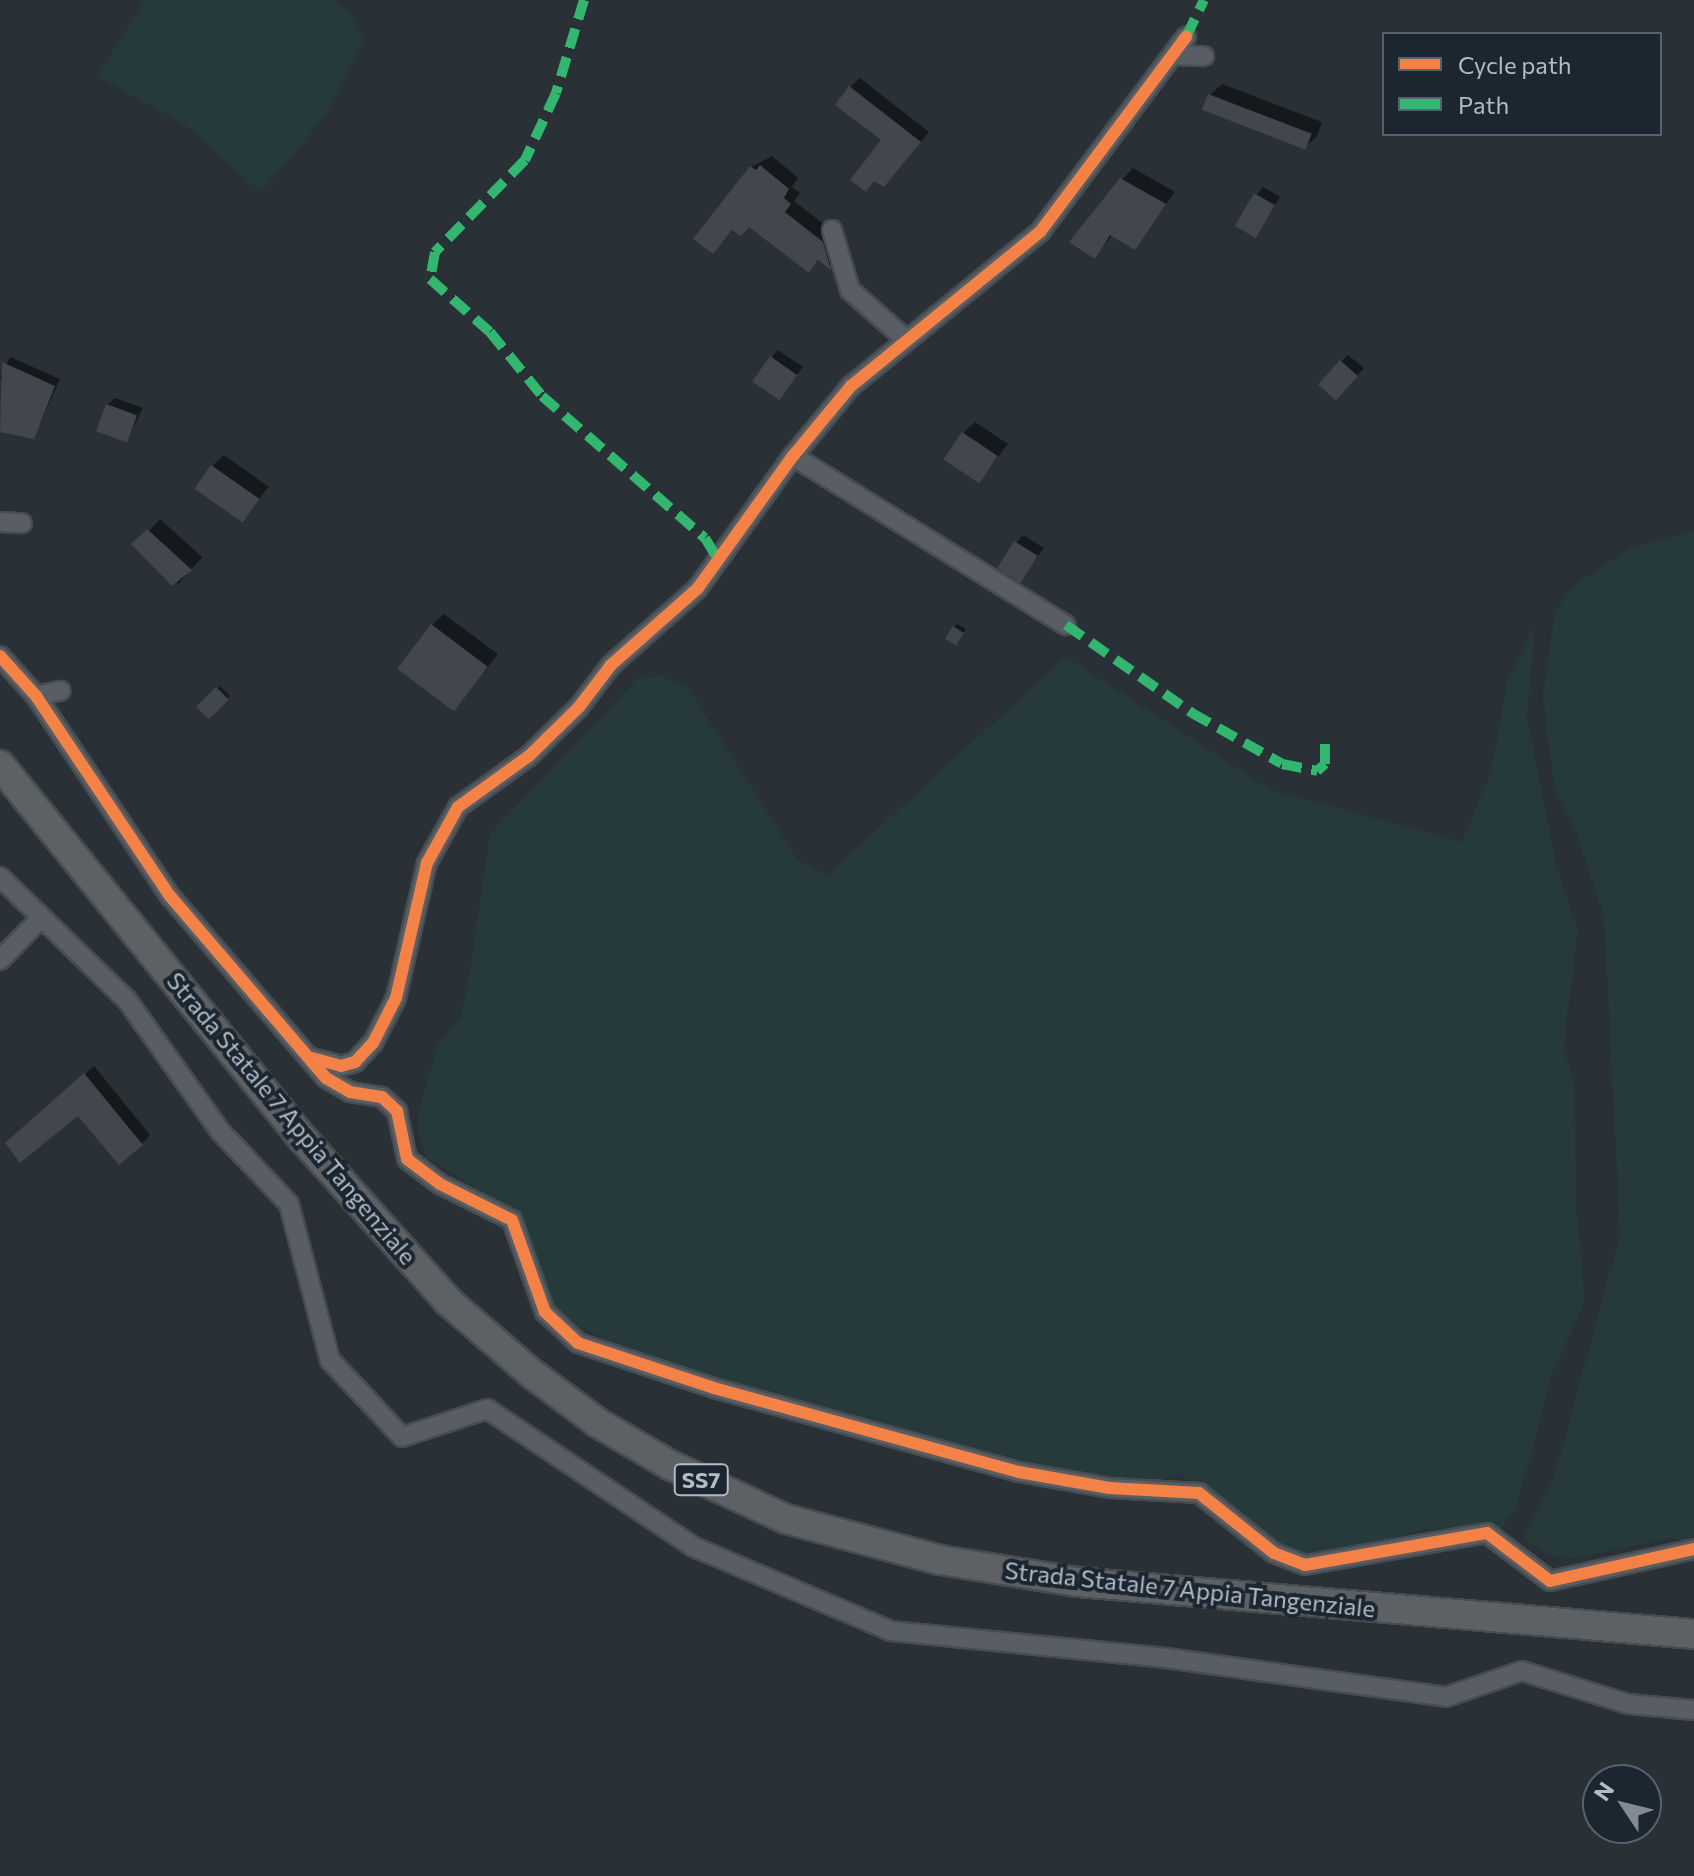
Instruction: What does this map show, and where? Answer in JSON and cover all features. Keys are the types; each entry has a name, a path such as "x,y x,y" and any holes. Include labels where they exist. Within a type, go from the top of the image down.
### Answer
{"highway":[{"name":"Strada Statale 7 Appia Tangenziale","path":"0,765 304,1140 449,1302 531,1373 598,1423 670,1465 786,1519 940,1560 1077,1582 1694,1634"}],"street":[{"path":"308,1057 341,1066 355,1062 373,1043 396,998 427,863 451,817 529,756 579,707 611,665 698,588 793,456 804,432 904,338 1040,232 1186,37"},
{"path":"1173,55 1204,56"},
{"path":"832,230 850,290 904,338"},
{"path":"793,456 1066,625"},
{"path":"0,522 22,523"},
{"path":"0,656 36,696 170,896 326,1078 350,1092 382,1097 397,1111 407,1159 440,1184 512,1220 545,1312 578,1343 714,1388 1019,1472 1110,1488 1199,1493 1274,1553 1305,1565 1487,1533 1550,1581 1694,1549"},
{"path":"36,696 60,691"},
{"path":"0,877 127,1000 145,1036 220,1131 289,1204 330,1360 402,1437 487,1409 694,1547 891,1631 1166,1658 1446,1697 1522,1671 1628,1704 1694,1710"},
{"path":"0,960 41,918"}],"green space":[{"path":"145,0 332,0 350,12 364,41 326,115 261,192 184,124 97,76"},
{"path":"1694,531 1694,1543 1670,1538 1572,1559 1550,1555 1523,1539 1555,1474 1620,1234 1604,916 1575,829 1554,787 1543,696 1555,611 1576,584 1630,548"},
{"path":"1534,626 1527,719 1556,865 1578,930 1563,1048 1575,1084 1576,1204 1585,1301 1552,1374 1516,1510 1501,1528 1422,1530 1321,1557 1292,1554 1268,1544 1224,1504 1179,1474 1152,1482 1058,1476 724,1384 628,1352 557,1314 522,1229 507,1207 427,1158 418,1131 420,1106 437,1047 460,1017 468,984 490,834 639,677 661,676 688,688 797,859 827,875 1066,657 1271,790 1462,842 1491,772 1508,679"}],"building":[{"path":"849,86 921,142 884,187 874,181 866,192 850,180 881,140 835,105"},
{"path":"1208,94 1312,134 1306,150 1202,110"},
{"path":"760,165 789,189 784,198 791,204 785,212 823,242 831,270 818,260 809,273 749,227 741,236 732,230 713,254 693,239 750,166 756,170"},
{"path":"1120,178 1166,204 1135,250 1110,235 1095,259 1069,242"},
{"path":"1254,193 1275,205 1256,238 1235,226"},
{"path":"770,356 797,375 779,400 752,381"},
{"path":"1340,360 1358,376 1336,401 1318,385"},
{"path":"2,362 55,386 34,439 0,432"},
{"path":"106,404 137,415 127,443 96,431"},
{"path":"962,432 998,456 979,483 944,459"},
{"path":"211,465 259,499 243,523 194,489"},
{"path":"147,529 192,570 172,586 131,544"},
{"path":"1014,541 1038,556 1021,583 997,568"},
{"path":"431,624 488,667 454,711 397,669"},
{"path":"953,626 964,633 956,646 945,639"},
{"path":"216,687 229,700 209,720 196,707"},
{"path":"84,1073 143,1145 119,1165 78,1116 20,1163 5,1143"}],"marked path":[{"path":"584,0 556,93 525,160 435,252 430,279 490,332 542,396 705,538 718,560"},
{"path":"1186,37 1204,0"},
{"path":"1066,625 1192,713 1282,764 1317,771 1325,764 1325,736"}],"cycle path":[{"path":"308,1057 341,1066 355,1062 373,1043 396,998 427,863 458,807 529,756 579,707 611,665 698,588 793,456 851,386 1040,232 1186,37"},
{"path":"0,656 36,696 170,896 326,1078 350,1092 382,1097 397,1111 407,1159 440,1184 512,1220 545,1312 578,1343 714,1388 1019,1472 1110,1488 1199,1493 1274,1553 1305,1565 1487,1533 1550,1581 1694,1549"}]}
